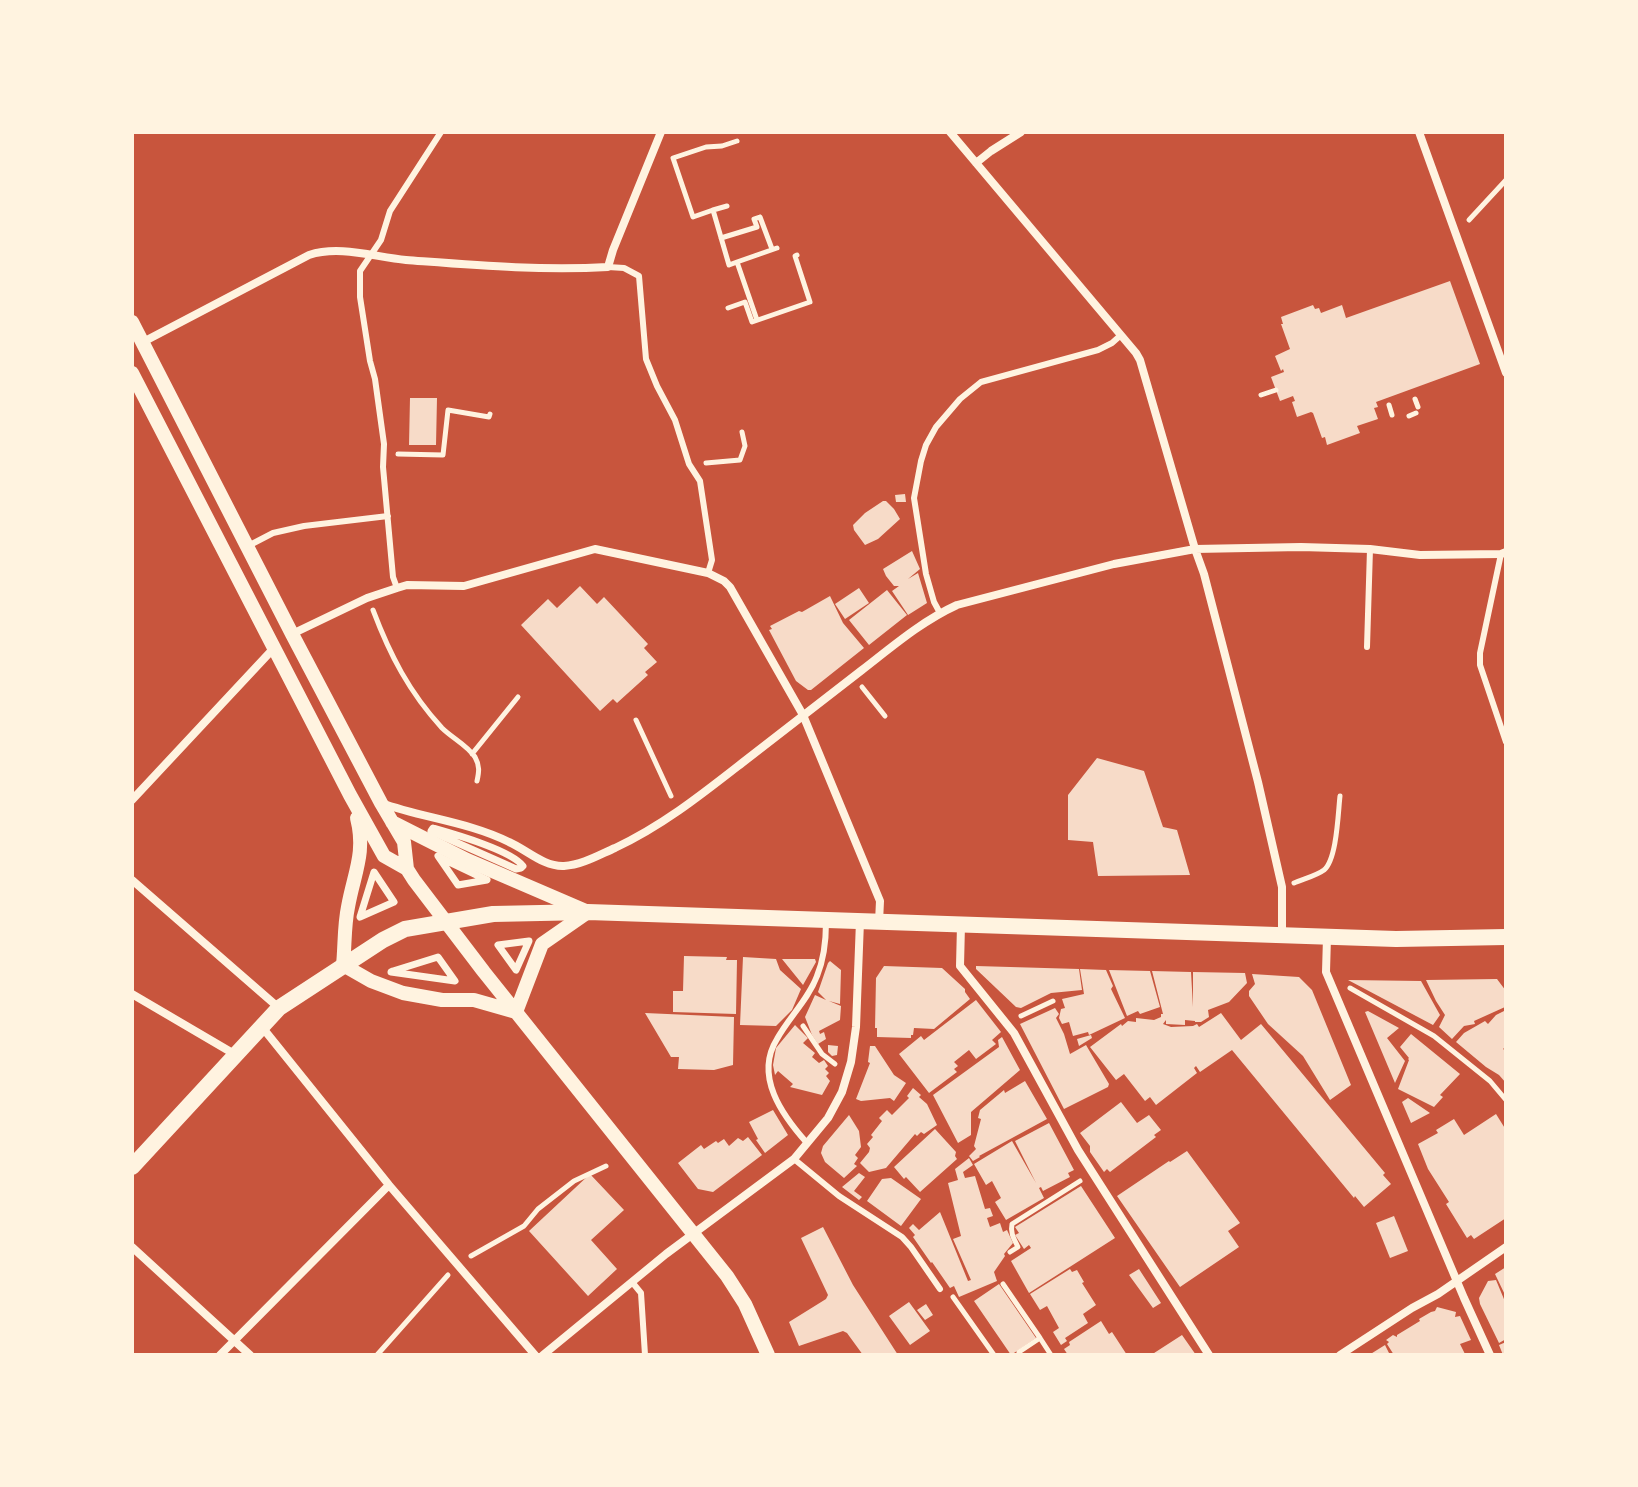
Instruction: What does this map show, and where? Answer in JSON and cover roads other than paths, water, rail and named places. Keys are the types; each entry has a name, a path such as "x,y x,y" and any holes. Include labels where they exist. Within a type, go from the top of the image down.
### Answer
{"main road":[{"path":"132,1167 279,1008 383,940 405,929 446,922 504,913 588,912 1282,936 1442,940 1506,937"}],"street":[{"path":"143,342 323,250 403,260 542,268 608,267 661,132"},
{"path":"950,132 1140,360 1204,574 1255,768 1282,887 1282,936"},
{"path":"976,163 1021,132"},
{"path":"1419,132 1506,373"},
{"path":"132,322 292,634 404,842 407,869 420,890 735,1287 768,1355"},
{"path":"132,373 350,795 384,856 407,869"},
{"path":"381,803 481,830 510,842 546,864 563,866 586,862 635,839 681,810 918,627 940,613 980,598 1103,567 1195,549 1301,547 1370,549 1420,555 1503,553"},
{"path":"292,634 367,598 407,585 464,586 595,549 708,573 730,587 803,715 880,901 879,922"},
{"path":"132,800 274,648"},
{"path":"350,795 362,843 348,906 343,965 371,981 403,993 442,1000 474,1000 516,1012"},
{"path":"391,821 467,860 588,912"},
{"path":"433,828 483,845 517,859 523,866 516,869 431,831 433,828"},
{"path":"438,856 481,877 487,880 458,885 437,857 438,856"},
{"path":"374,872 394,901 389,904 360,917 374,872"},
{"path":"132,880 279,1008"},
{"path":"516,1012 542,944 588,912"},
{"path":"543,1355 632,1282 794,1159 828,1118 842,1092 856,1027 860,921"},
{"path":"961,925 960,966 1014,1033 1092,1173 1209,1355"},
{"path":"1327,937 1326,972 1490,1355"},
{"path":"529,941 516,970 498,945 512,943 529,941"},
{"path":"438,957 441,961 455,981 391,972 438,957"},
{"path":"132,994 236,1055"},
{"path":"262,1026 389,1185 535,1355"},
{"path":"220,1355 389,1185"},
{"path":"132,1247 250,1355"},
{"path":"1340,1355 1506,1247"}],"lane":[{"path":"397,588 393,577 382,454 384,444 359,281 360,271 381,240 390,211 441,132"},
{"path":"608,267 624,268 639,276 646,359 675,420 689,464 700,481 712,560 708,573"},
{"path":"940,613 926,574 914,498 921,461 936,427 960,399 981,382 1098,350 1121,335"},
{"path":"247,547 273,533 304,526 388,516"},
{"path":"1367,647 1370,549"},
{"path":"1503,553 1480,653 1480,665 1506,742"},
{"path":"807,1143 784,1114 774,1094 767,1064 776,1039 817,977 826,943 826,920"},
{"path":"794,1159 839,1196 902,1237 940,1289"},
{"path":"632,1282 641,1293 645,1355"}]}
